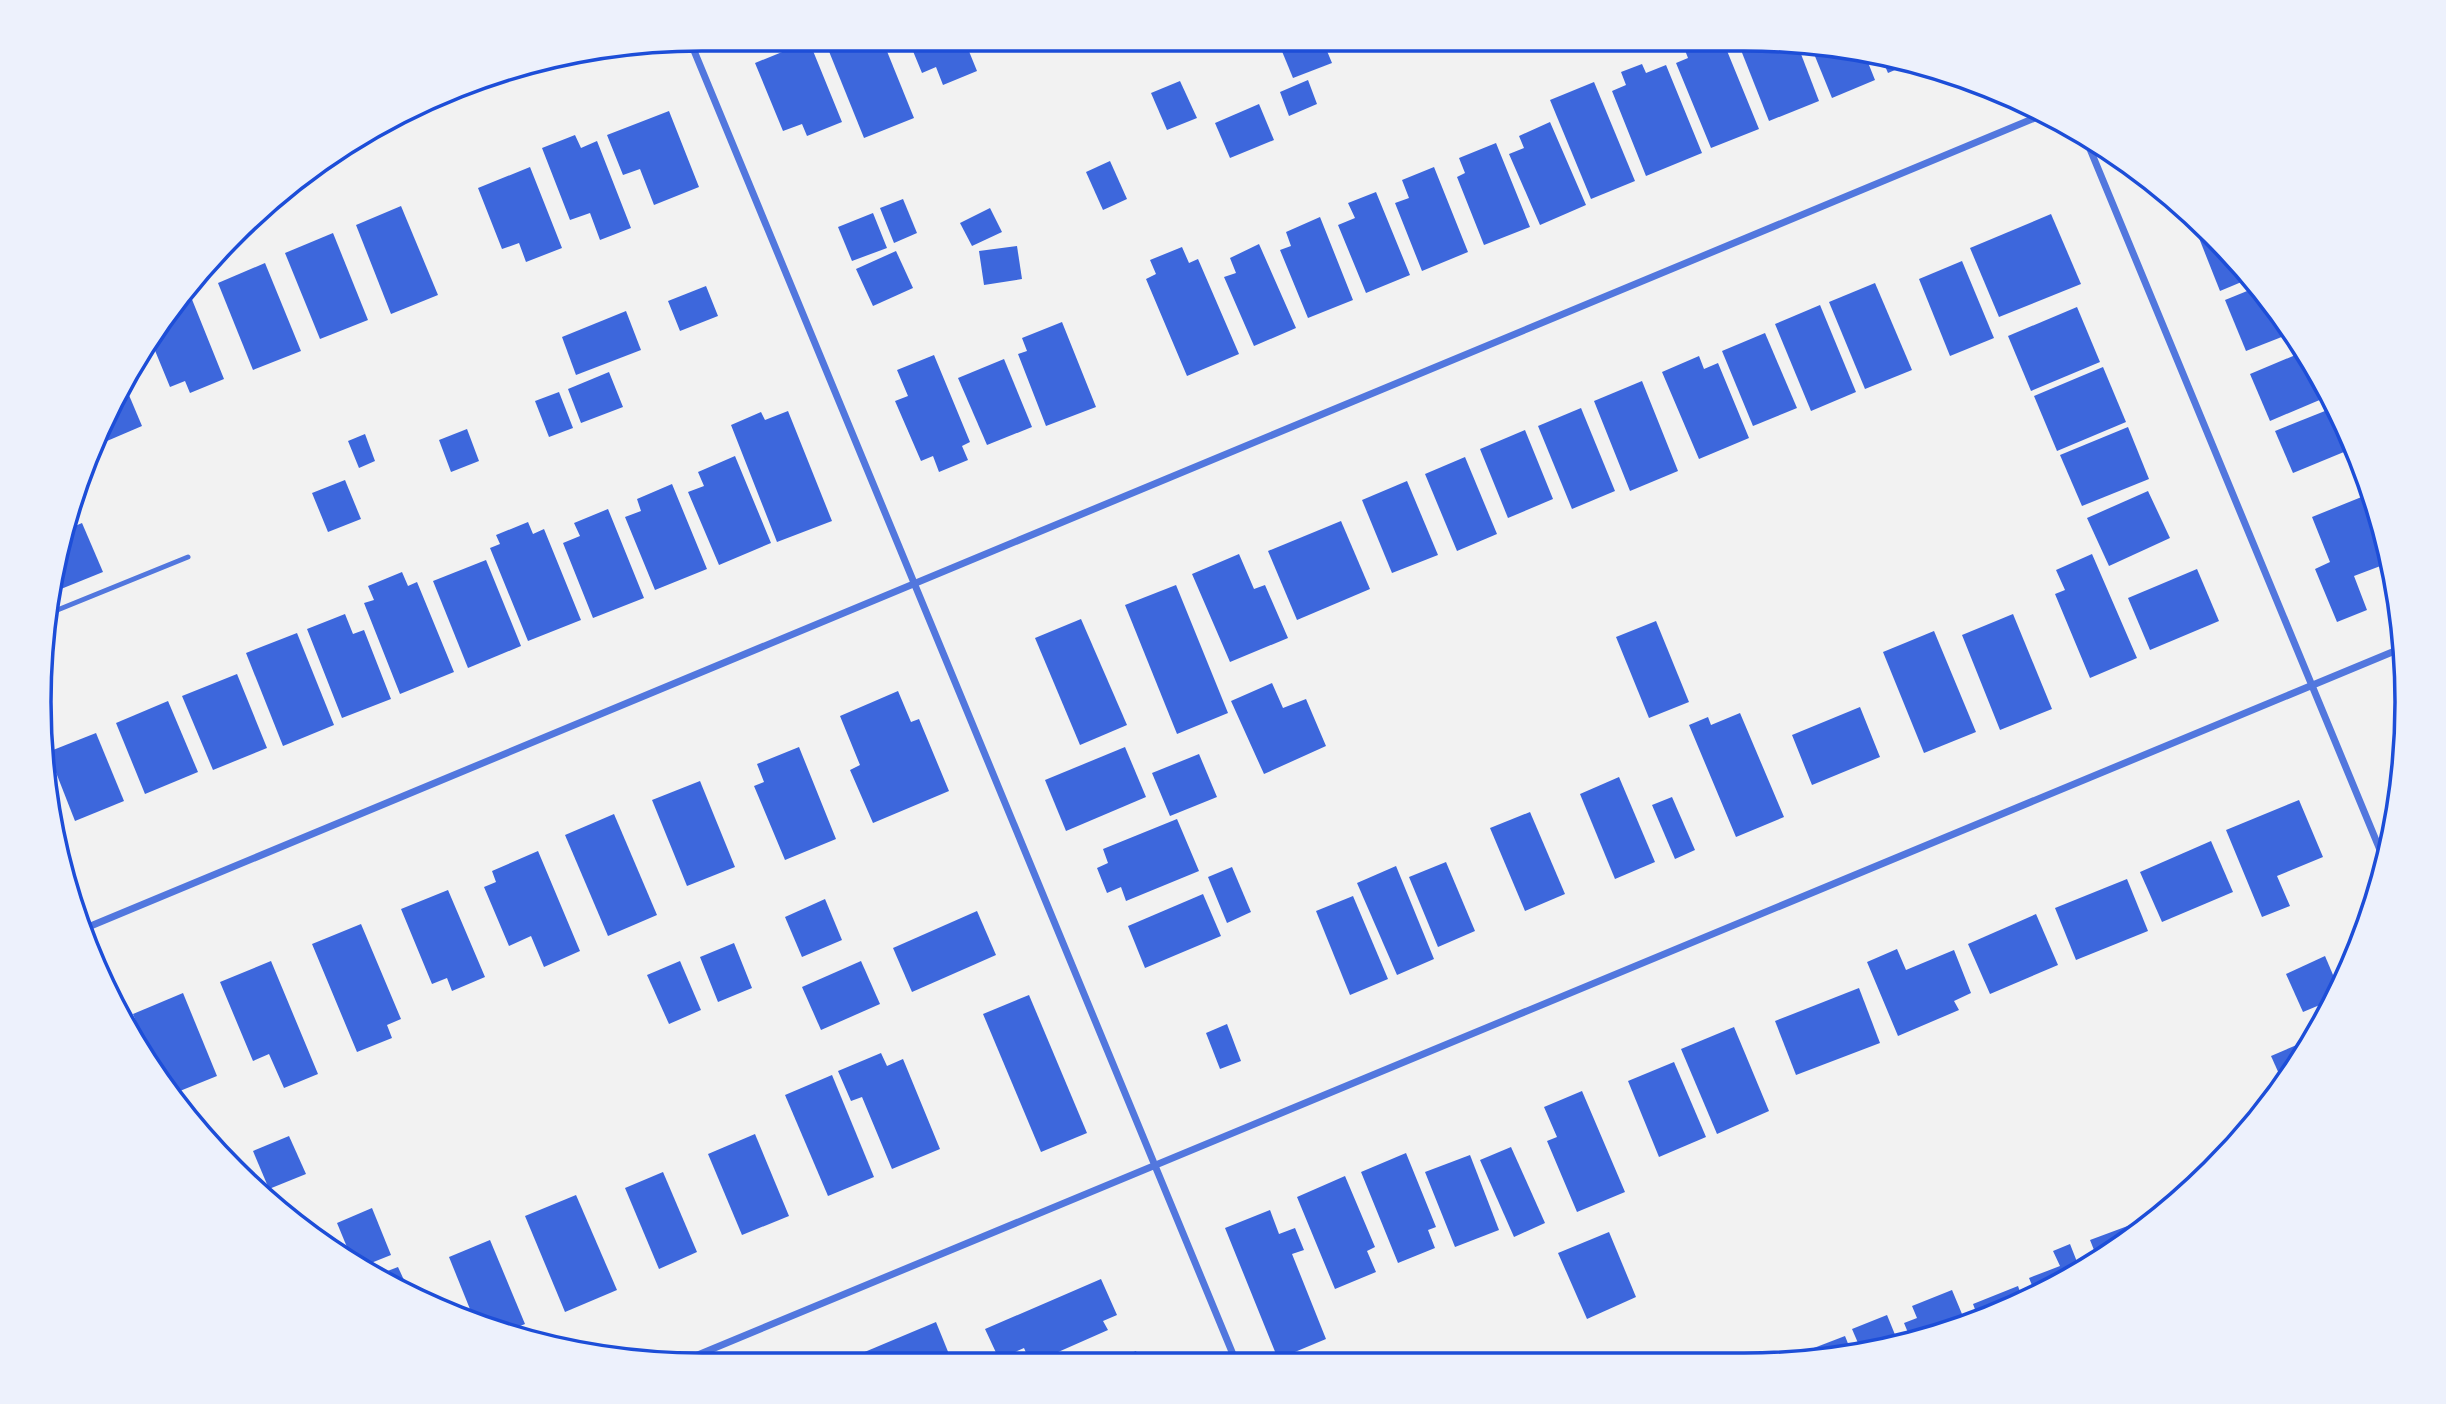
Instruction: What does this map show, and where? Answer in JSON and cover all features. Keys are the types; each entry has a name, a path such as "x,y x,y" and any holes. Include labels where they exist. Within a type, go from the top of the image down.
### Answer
{"street":[{"path":"694,51 1232,1353"},
{"path":"91,926 2033,119"},
{"path":"2091,151 2379,847"},
{"path":"702,1353 2393,652"}],"lane":[{"path":"57,610 188,557"}],"building":[{"path":"784,51 813,51 842,122 807,136 802,124 783,131 755,63"},
{"path":"829,51 887,51 914,118 864,138"},
{"path":"913,51 969,51 977,71 943,85 936,67 922,73"},
{"path":"1282,51 1327,51 1332,63 1293,78"},
{"path":"1685,51 1727,51 1759,129 1711,148 1676,63 1688,58"},
{"path":"1741,51 1801,53 1819,101 1769,121"},
{"path":"1814,55 1868,62 1875,80 1832,98"},
{"path":"1642,64 1646,73 1666,65 1702,153 1646,176 1612,91 1626,85 1621,72"},
{"path":"1885,66 1897,69 1888,73"},
{"path":"1308,80 1317,104 1289,116 1280,92"},
{"path":"1180,81 1197,118 1167,130 1151,93"},
{"path":"1594,82 1635,181 1591,199 1550,100"},
{"path":"1259,104 1274,140 1230,158 1215,123"},
{"path":"669,111 699,187 654,205 640,169 623,175 607,135"},
{"path":"1550,122 1586,205 1540,225 1509,154 1524,148 1519,136"},
{"path":"575,135 581,148 597,141 631,228 600,240 590,213 570,220 542,148"},
{"path":"1496,143 1530,227 1484,245 1457,177 1465,173 1459,158"},
{"path":"1110,161 1127,199 1103,210 1086,172"},
{"path":"530,167 562,248 526,262 519,243 502,249 478,188"},
{"path":"1434,167 1468,252 1422,271 1395,203 1409,198 1402,180"},
{"path":"1376,192 1410,275 1366,293 1338,225 1355,218 1348,203"},
{"path":"903,199 917,233 894,243 880,208"},
{"path":"401,206 438,295 391,314 356,225"},
{"path":"990,208 1002,232 972,246 960,223"},
{"path":"873,213 887,248 852,261 838,227"},
{"path":"2051,214 2081,284 1999,317 1970,248"},
{"path":"1320,217 1353,300 1308,318 1280,250 1291,246 1286,232"},
{"path":"333,233 368,320 320,339 285,253"},
{"path":"2199,238 2205,241 2241,282 2220,291"},
{"path":"1259,244 1296,328 1254,346 1224,277 1236,273 1230,258"},
{"path":"1017,246 1022,279 984,285 979,251"},
{"path":"1182,247 1189,263 1198,259 1239,354 1187,376 1146,279 1156,274 1150,260"},
{"path":"896,251 913,288 873,306 856,269"},
{"path":"1962,261 1994,338 1950,356 1919,279"},
{"path":"265,263 301,351 253,370 218,283"},
{"path":"1875,283 1912,370 1865,389 1829,302"},
{"path":"706,286 718,316 680,331 668,301"},
{"path":"2248,291 2283,337 2246,351 2225,300"},
{"path":"191,298 224,379 190,393 185,381 170,387 155,350"},
{"path":"1820,305 1856,392 1811,411 1775,324"},
{"path":"2077,307 2100,362 2031,391 2008,336"},
{"path":"626,311 641,350 576,375 562,337"},
{"path":"1062,322 1096,407 1046,426 1018,354 1027,351 1022,338"},
{"path":"1765,333 1797,408 1753,426 1722,351"},
{"path":"934,355 970,442 962,446 968,460 939,472 933,456 921,461 895,401 908,396 897,370"},
{"path":"2295,355 2320,400 2270,421 2250,374"},
{"path":"1699,356 1704,369 1718,363 1749,438 1699,459 1662,372"},
{"path":"1004,359 1032,427 987,445 958,378"},
{"path":"2103,367 2126,422 2057,451 2034,396"},
{"path":"609,372 623,407 581,423 568,389"},
{"path":"1642,381 1678,471 1630,491 1594,401"},
{"path":"559,392 573,428 549,437 535,401"},
{"path":"129,394 142,426 105,442"},
{"path":"1581,408 1615,491 1572,509 1538,426"},
{"path":"788,411 832,521 777,542 731,425 761,412 765,420"},
{"path":"2326,411 2345,451 2293,473 2275,431"},
{"path":"2128,427 2149,479 2082,506 2060,455"},
{"path":"467,429 479,461 451,472 439,440"},
{"path":"1525,430 1553,499 1508,518 1480,449"},
{"path":"365,434 375,461 359,468 348,441"},
{"path":"735,456 771,543 719,565 688,492 704,486 698,472"},
{"path":"1465,457 1497,534 1457,551 1425,474"},
{"path":"345,480 361,519 328,532 312,493"},
{"path":"1407,481 1438,555 1392,573 1362,500"},
{"path":"672,484 707,569 655,590 625,517 641,511 637,499"},
{"path":"2148,491 2170,538 2109,566 2087,518"},
{"path":"2362,497 2381,566 2354,576 2367,610 2337,622 2315,569 2330,562 2312,517"},
{"path":"608,509 644,598 593,618 563,543 580,536 574,523"},
{"path":"1341,521 1370,589 1297,620 1268,551"},
{"path":"528,522 533,534 544,529 581,620 528,641 490,548 500,544 496,535"},
{"path":"82,523 103,572 61,589 63,575 75,526"},
{"path":"1239,554 1254,589 1265,585 1288,638 1230,662 1192,574"},
{"path":"2092,554 2137,658 2090,678 2055,594 2065,590 2056,570"},
{"path":"486,560 521,646 468,668 433,581"},
{"path":"2197,569 2219,621 2150,650 2128,598"},
{"path":"402,572 408,586 417,582 454,672 400,694 364,603 374,600 368,586"},
{"path":"1176,585 1228,713 1177,734 1125,605"},
{"path":"345,614 353,634 364,630 391,699 342,718 307,629"},
{"path":"2013,614 2052,709 2000,730 1962,635"},
{"path":"1081,619 1127,725 1080,745 1035,638"},
{"path":"1656,621 1689,702 1649,718 1616,637"},
{"path":"1934,631 1976,732 1924,753 1883,652"},
{"path":"297,633 334,725 283,746 246,653"},
{"path":"237,674 267,748 213,770 182,696"},
{"path":"1272,683 1283,708 1306,699 1326,746 1264,774 1231,701"},
{"path":"898,691 911,722 919,719 949,791 873,823 850,770 860,765 840,716"},
{"path":"168,701 198,772 145,794 116,723"},
{"path":"1860,707 1880,757 1812,785 1792,735"},
{"path":"1740,713 1784,817 1736,837 1689,725 1708,717 1711,725"},
{"path":"96,733 124,801 75,821 54,768 52,750"},
{"path":"799,747 836,839 785,860 754,786 764,782 757,764"},
{"path":"1125,747 1146,797 1066,831 1045,780"},
{"path":"1199,754 1217,797 1170,816 1152,773"},
{"path":"1619,777 1655,862 1615,879 1580,794"},
{"path":"700,781 735,867 687,886 652,800"},
{"path":"1672,797 1695,850 1675,859 1652,805"},
{"path":"2299,800 2323,857 2277,876 2290,906 2262,917 2226,830"},
{"path":"1530,812 1565,894 1525,911 1490,828"},
{"path":"614,814 657,915 608,936 565,835"},
{"path":"1177,819 1199,871 1126,901 1121,887 1107,893 1097,868 1108,863 1103,849"},
{"path":"2211,841 2233,892 2162,922 2140,872"},
{"path":"538,851 580,951 544,967 531,936 509,946 484,887 496,882 492,871"},
{"path":"1446,862 1475,931 1438,947 1409,877"},
{"path":"1396,866 1434,959 1397,975 1357,883"},
{"path":"1232,867 1251,912 1227,923 1208,877"},
{"path":"2127,879 2148,931 2076,960 2055,908"},
{"path":"448,890 485,977 452,991 447,978 432,984 401,909"},
{"path":"1203,894 1221,936 1145,968 1128,926"},
{"path":"1353,896 1388,979 1350,995 1316,911"},
{"path":"825,899 842,940 802,957 785,917"},
{"path":"977,911 996,955 912,992 893,948"},
{"path":"2036,914 2058,965 1990,994 1968,944"},
{"path":"361,924 401,1019 387,1025 392,1038 357,1052 312,944"},
{"path":"734,943 752,988 718,1002 700,957"},
{"path":"1897,949 1906,970 1954,950 1971,993 1954,1001 1959,1010 1898,1036 1867,962"},
{"path":"2325,956 2334,977 2320,1005 2303,1012 2286,974"},
{"path":"271,961 318,1074 284,1088 269,1054 253,1061 220,982"},
{"path":"680,961 701,1010 669,1024 647,975"},
{"path":"861,961 880,1004 821,1030 802,987"},
{"path":"1859,988 1880,1043 1796,1075 1775,1021"},
{"path":"183,993 217,1076 180,1091 140,1031 133,1014"},
{"path":"1029,995 1087,1133 1041,1152 983,1014"},
{"path":"1227,1024 1241,1061 1220,1069 1206,1033"},
{"path":"1734,1027 1769,1111 1717,1134 1681,1049"},
{"path":"2297,1045 2279,1073 2271,1056"},
{"path":"881,1053 887,1066 903,1059 940,1149 892,1169 862,1097 851,1101 838,1071"},
{"path":"1674,1062 1706,1137 1659,1157 1628,1081"},
{"path":"832,1075 874,1177 828,1196 785,1095"},
{"path":"1582,1091 1625,1192 1577,1212 1547,1141 1557,1137 1544,1107"},
{"path":"755,1134 789,1216 742,1235 708,1154"},
{"path":"289,1136 306,1174 269,1189 253,1151"},
{"path":"1511,1147 1545,1223 1514,1237 1480,1160"},
{"path":"1406,1153 1436,1227 1428,1230 1435,1248 1398,1263 1361,1172"},
{"path":"1470,1155 1499,1230 1455,1247 1425,1172"},
{"path":"663,1172 697,1252 659,1269 625,1188"},
{"path":"1345,1176 1375,1247 1367,1251 1376,1272 1335,1289 1297,1197"},
{"path":"576,1195 617,1290 565,1312 525,1216"},
{"path":"372,1208 391,1255 371,1263 347,1248 337,1223"},
{"path":"1270,1210 1279,1234 1295,1228 1304,1250 1292,1254 1326,1339 1292,1353 1276,1353 1225,1228"},
{"path":"2133,1224 2094,1251 2090,1240"},
{"path":"1609,1232 1636,1297 1587,1319 1558,1253"},
{"path":"490,1240 525,1324 518,1327 471,1311 449,1257"},
{"path":"2070,1244 2077,1262 2032,1286 2029,1278 2060,1266 2053,1251"},
{"path":"398,1267 404,1281 386,1271"},
{"path":"1101,1279 1117,1315 1103,1321 1108,1330 1056,1353 1026,1353 1024,1348 1013,1353 996,1353 985,1329"},
{"path":"2018,1286 2020,1292 1975,1311 1973,1304"},
{"path":"1952,1290 1963,1315 1908,1332 1904,1323 1917,1318 1912,1306"},
{"path":"1887,1315 1895,1335 1858,1343 1852,1329"},
{"path":"936,1322 949,1353 862,1353"},
{"path":"1845,1336 1848,1345 1829,1348 1809,1350"}]}
